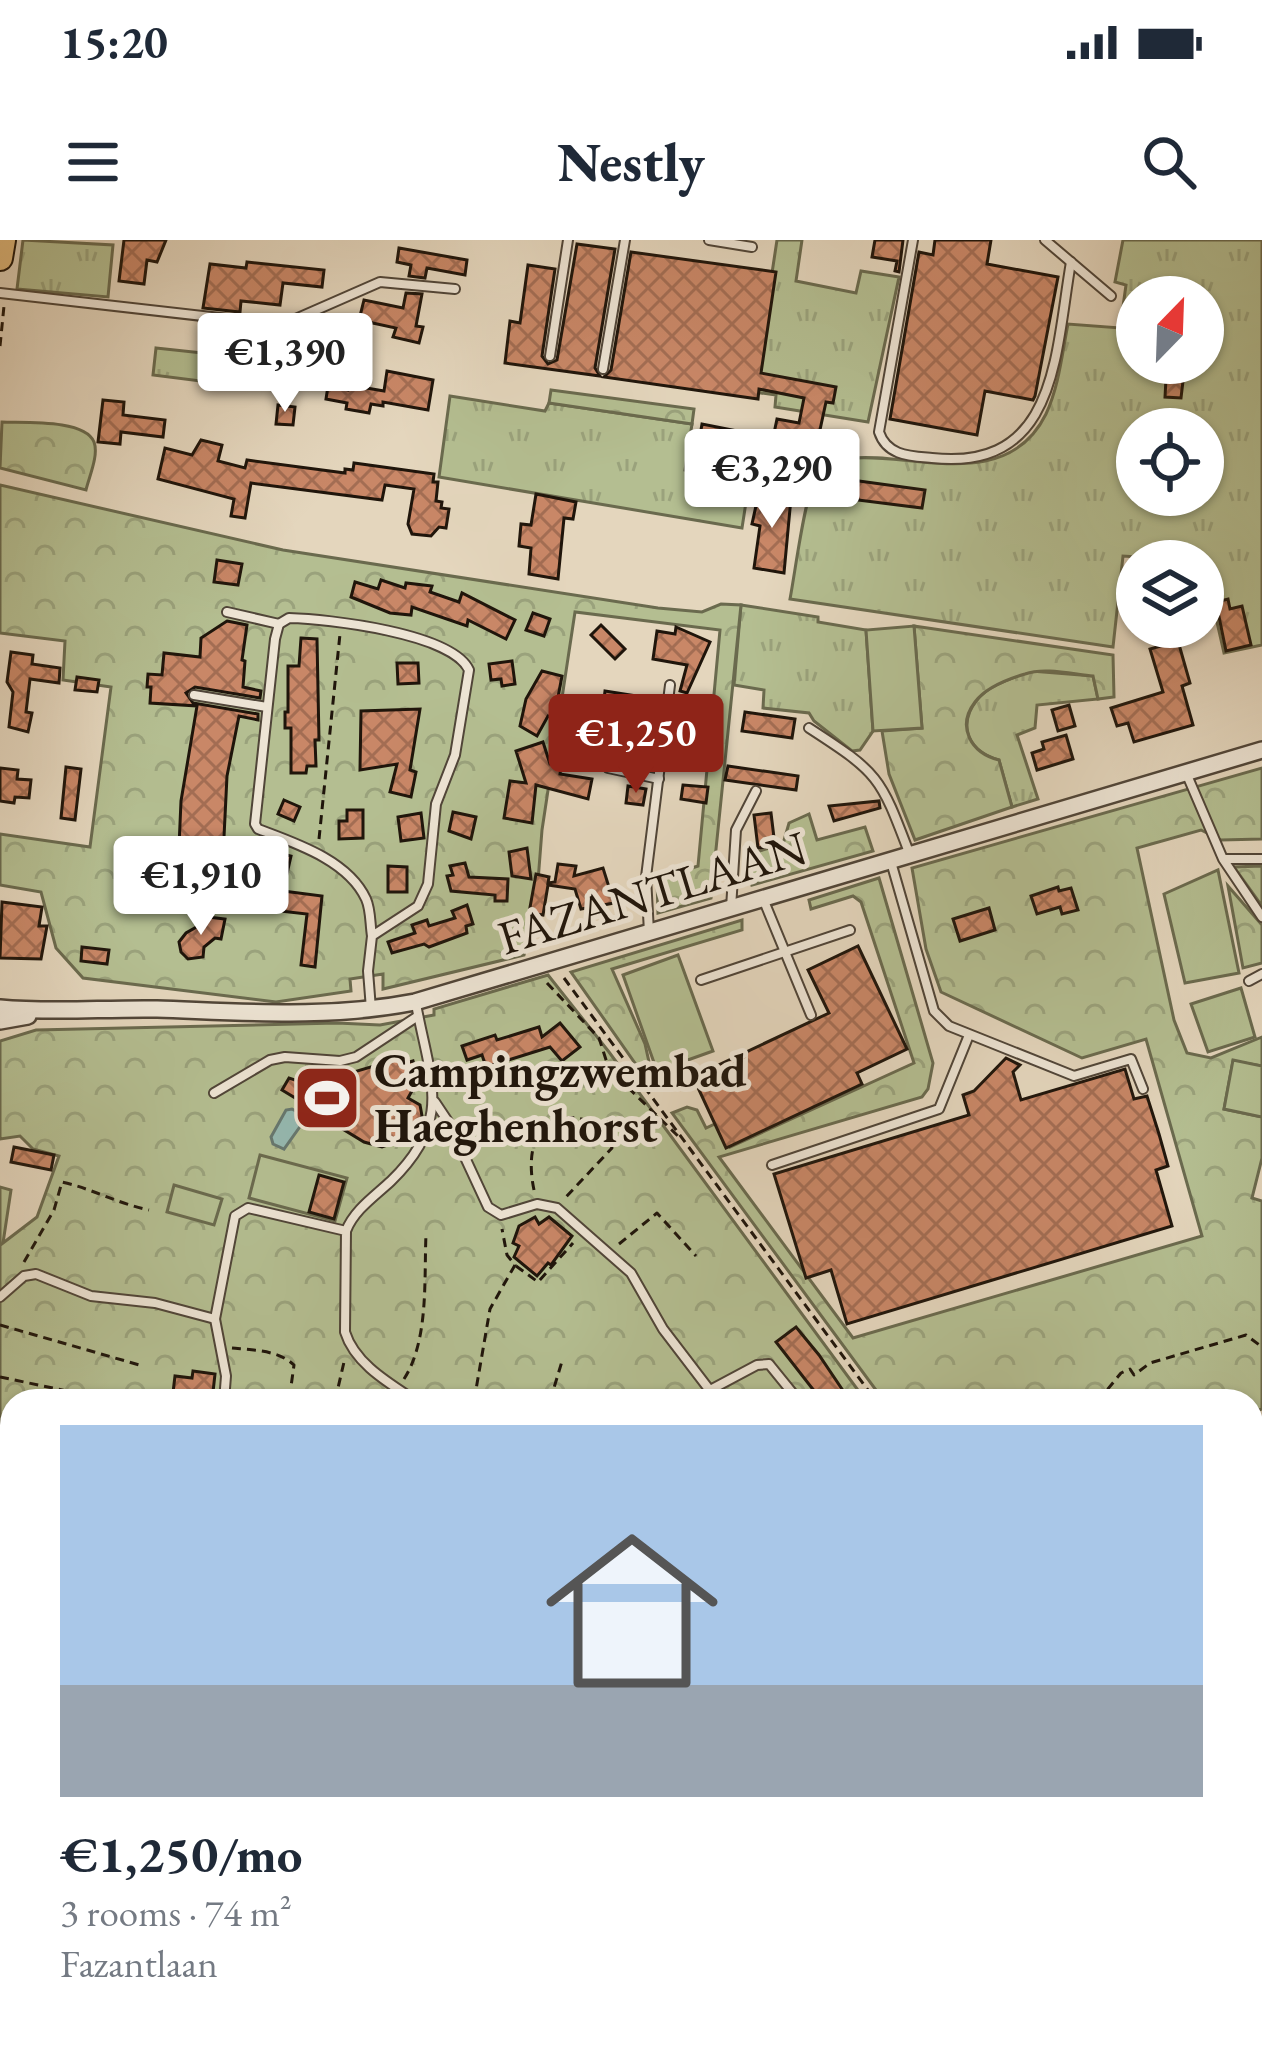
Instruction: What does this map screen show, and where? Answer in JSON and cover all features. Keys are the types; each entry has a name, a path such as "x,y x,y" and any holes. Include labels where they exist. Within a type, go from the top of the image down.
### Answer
{"main road":[{"path":"0,258 3,240"}],"street":[{"name":"FAZANTLAAN","path":"0,1008 293,1016 417,1009 552,962 1262,750"},
{"name":"FAZANTLAAN","path":"0,1021 49,1011"}],"lane":[{"path":"550,356 568,240"},
{"path":"603,369 625,240"},
{"path":"709,240 752,247"},
{"path":"913,240 879,432 891,451 905,455 970,458 992,454 1030,428 1046,395 1071,262"},
{"path":"1045,240 1111,296"},
{"path":"0,292 278,323 380,282 454,290"},
{"path":"227,612 280,624 290,618 378,626 465,661 469,670 454,755 436,804 428,884 418,906 372,936"},
{"path":"280,624 254,824 318,850 363,894 372,936 368,970 372,1010"},
{"path":"649,933 646,878 670,685"},
{"path":"194,695 266,707"},
{"path":"809,728 878,778 910,856"},
{"path":"608,768 659,778"},
{"path":"1186,773 1223,859 1262,917"},
{"path":"731,909 736,830 756,791"},
{"path":"1223,859 1262,859"},
{"path":"891,862 934,1011 949,1026 1074,1076 1131,1059 1142,1089"},
{"path":"763,900 811,1015"},
{"path":"701,980 850,930"},
{"path":"1249,981 1262,974"},
{"path":"214,1093 270,1060 356,1057 417,1009 435,1102 488,1207 501,1215 537,1204 557,1208 631,1273 663,1329 712,1389 769,1364 789,1389"},
{"path":"772,1165 939,1108 969,1035"},
{"path":"395,1388 370,1369 345,1331 346,1231 356,1214 422,1146 435,1102"},
{"path":"225,1389 215,1319 239,1211 248,1208 346,1231"},
{"path":"0,1297 24,1276 45,1276 91,1296 155,1304 215,1319"}],"path":[{"path":"318,850 341,620"},
{"path":"552,962 866,1389"},
{"path":"534,968 598,1038 609,1069 686,1144"},
{"path":"537,1204 530,1170 534,1146 547,1124 566,1114 606,1129 612,1148 557,1208"},
{"path":"24,1276 24,1261 54,1210 62,1182 91,1189 102,1199 148,1210"},
{"path":"608,1253 657,1213 696,1256"},
{"path":"501,1215 507,1256 538,1282 584,1231"},
{"path":"395,1388 415,1358 426,1234"},
{"path":"476,1389 490,1309 515,1264"},
{"path":"0,1325 143,1366"},
{"path":"1108,1389 1121,1373 1130,1370 1134,1375 1150,1364 1246,1335 1262,1347"},
{"path":"338,1389 349,1343"},
{"path":"219,1347 258,1350 290,1360 294,1365 291,1389"},
{"path":"554,1389 563,1358"},
{"path":"0,1377 58,1389"}],"green space":[{"path":"23,240 113,245 108,297 17,289"},
{"path":"777,240 802,240 796,281 856,293 861,271 899,277 868,422 775,407 776,395 754,392"},
{"path":"1123,240 1262,240 1262,645 1224,653 1224,540 1116,540 1113,647 790,599 810,491 831,464 857,458 959,464 993,459 1023,444 1046,414 1068,324 1116,328 1116,384 1224,384 1224,276 1116,276"},
{"path":"156,348 267,360 263,389 153,375"},
{"path":"551,390 694,409 692,424 549,403"},
{"path":"450,396 545,411 549,403 692,424 685,470 749,483 742,528 439,477"},
{"path":"2,422 53,424 88,435 95,453 86,490 0,468"},
{"path":"0,485 283,550 658,608 702,612 721,604 741,605 711,898 658,913 657,879 698,866 720,630 575,612 542,830 533,945 526,947 524,955 383,989 383,974 350,979 351,991 276,1002 83,978 56,948 41,892 0,885 0,834 90,847 111,687 63,680 65,641 0,633"},
{"path":"741,605 866,630 873,731 860,750 852,751 809,713 763,708 764,690 734,685"},
{"path":"914,626 1113,655 1114,697 1098,699 1093,676 1049,671 1018,676 985,692 969,711 969,738 981,752 999,760 1012,807 915,840 889,774 882,731 922,728"},
{"path":"914,626 922,728 873,731 866,630"},
{"path":"1031,671 1093,676 1098,699 1037,705 1035,728 1017,735 1038,799 1012,807 999,760 971,741 967,722 985,692"},
{"path":"1262,768 1262,839 1221,840 1201,830 1137,848 1174,1020 1187,1053 1211,1058 1262,1037 1262,1066 1233,1061 1224,1109 1262,1117 1262,1158 1252,1198 1262,1201 1262,1389 875,1389 672,1113 687,1107 697,1110 706,1128 717,1123 730,1147 914,1063 861,902 853,896 811,909 809,900 879,878 933,1063 928,1089 922,1097 719,1157 853,1338 1202,1236 1146,1039 1082,1058 941,992 926,949 912,868"},
{"path":"809,814 817,840 865,827 873,851 752,885 750,867 756,852 783,844 789,823"},
{"path":"1262,866 1262,906 1234,867"},
{"path":"1218,870 1239,973 1185,983 1164,894"},
{"path":"1228,886 1262,925 1262,963 1243,968"},
{"path":"742,920 742,930 612,969 645,1044 653,1080 649,1083 571,972"},
{"path":"678,955 713,1051 657,1071 623,975"},
{"path":"548,975 857,1389 0,1389 0,1187 11,1190 3,1243 37,1217 59,1156 33,1149 20,1136 0,1139 0,1041 36,1030 380,1025 434,1015 434,1009"},
{"path":"1241,988 1255,1037 1208,1052 1191,1004"},
{"path":"1233,1060 1262,1066 1262,1117 1224,1109"},
{"path":"260,1155 347,1178 335,1221 249,1198"},
{"path":"174,1185 222,1199 214,1225 167,1212"}],"water":[{"path":"292,1109 304,1121 284,1149 273,1144 271,1137 286,1110"}],"building":[{"path":"124,240 166,240 157,262 147,260 144,284 119,281"},
{"path":"875,240 903,240 899,272 895,271 897,261 872,257"},
{"path":"935,240 991,240 987,264 1058,277 1033,400 985,391 977,435 890,419 919,252 933,255"},
{"path":"577,244 615,249 595,368 600,376 505,363 510,321 520,323 528,265 555,269 542,356 548,364 557,360"},
{"path":"399,248 467,260 465,275 427,268 425,278 409,276 411,265 397,262"},
{"path":"631,252 776,272 761,373 836,387 833,403 826,402 818,439 799,437 792,471 696,459 702,424 773,438 777,419 799,423 804,398 759,389 758,399 604,377 611,370"},
{"path":"247,262 324,270 322,287 283,283 280,305 241,301 240,312 203,308 210,264 246,268"},
{"path":"406,293 422,294 416,326 423,327 419,343 393,337 396,328 359,320 364,300 403,308"},
{"path":"290,329 312,332 310,345 288,343"},
{"path":"387,371 433,380 428,410 383,402 383,406 371,404 369,413 326,399 328,386 384,391"},
{"path":"1166,384 1183,384 1181,398 1165,397"},
{"path":"103,400 124,402 123,415 165,420 163,437 121,432 120,444 98,442"},
{"path":"278,405 295,407 293,425 276,424"},
{"path":"201,440 222,445 218,461 245,468 247,460 345,473 345,469 353,470 354,463 434,474 436,501 449,509 446,528 439,527 431,536 412,534 408,524 414,489 385,485 382,500 251,483 245,518 231,516 234,499 158,479 165,448 192,455"},
{"path":"837,478 925,490 922,508 834,497"},
{"path":"759,492 791,498 784,573 754,568 760,526 752,524"},
{"path":"536,494 576,502 573,519 564,518 558,579 529,574 531,548 519,546 521,524 531,525"},
{"path":"217,560 242,564 238,585 214,582"},
{"path":"381,580 405,588 406,583 432,586 430,592 459,602 462,593 515,620 506,639 468,620 467,626 412,607 411,615 390,613 351,597 355,582 378,589"},
{"path":"1228,599 1230,609 1242,606 1251,645 1226,651 1224,600"},
{"path":"533,613 550,619 544,636 526,630"},
{"path":"227,621 247,625 243,687 261,691 260,698 195,687 186,693 193,703 258,714 258,720 239,716 227,776 224,837 241,841 235,868 215,864 212,876 174,864 197,706 150,703 151,687 147,687 148,674 162,675 164,653 200,657 201,638"},
{"path":"601,625 625,649 615,659 591,635"},
{"path":"676,627 710,642 687,693 680,691 687,665 653,659 657,631 675,634"},
{"path":"301,638 317,639 319,740 315,740 316,766 307,766 306,773 291,773 291,728 285,728 288,666 299,666"},
{"path":"1180,648 1190,683 1182,686 1193,725 1134,742 1128,723 1117,726 1111,708 1163,692 1150,649"},
{"path":"11,652 33,655 32,664 60,668 59,683 30,679 28,732 9,727"},
{"path":"512,661 515,684 502,686 501,679 491,680 489,664"},
{"path":"397,663 418,663 419,683 398,684"},
{"path":"542,671 562,676 554,718 548,716 537,736 520,726 526,699"},
{"path":"77,677 99,680 97,692 75,690"},
{"path":"605,691 643,697 642,705 648,706 644,736 653,740 646,756 612,741 596,767 598,750 578,738 585,726 600,734"},
{"path":"1069,705 1075,726 1058,731 1052,710"},
{"path":"420,709 410,770 416,772 411,797 390,792 397,764 360,770 361,711"},
{"path":"745,712 795,719 792,738 742,731"},
{"path":"1066,735 1073,759 1037,770 1032,753 1044,749 1042,742"},
{"path":"543,742 550,764 561,766 560,774 592,779 588,799 536,785 532,823 504,818 510,781 526,783 516,751"},
{"path":"728,766 798,776 796,790 725,780"},
{"path":"66,767 81,769 75,820 61,818"},
{"path":"0,768 18,770 17,779 31,780 29,798 0,801"},
{"path":"683,785 708,787 706,803 681,799"},
{"path":"628,786 646,789 643,805 626,803"},
{"path":"284,800 300,807 294,821 278,814"},
{"path":"879,801 880,808 834,821 829,806"},
{"path":"347,810 363,810 363,838 339,839 339,821 347,821"},
{"path":"453,812 476,817 471,839 449,831"},
{"path":"421,813 424,838 401,841 398,817"},
{"path":"771,813 775,846 758,848 754,815"},
{"path":"527,848 531,879 512,876 509,852"},
{"path":"274,852 291,856 283,891 322,896 315,967 301,965 307,914 253,908 255,888 265,889"},
{"path":"465,863 469,877 508,879 507,901 495,901 495,895 451,891 450,866"},
{"path":"558,864 576,866 574,876 603,868 614,903 581,909 575,889 548,885 543,915 529,913 536,874 549,877 548,883 555,882"},
{"path":"388,866 407,867 407,892 388,892"},
{"path":"1058,887 1059,891 1071,888 1078,910 1062,914 1060,907 1037,914 1031,896"},
{"path":"2,902 42,907 39,926 47,926 41,959 0,958"},
{"path":"467,905 473,924 466,926 467,933 429,947 424,944 392,953 388,942 415,933 412,925 427,920 429,926 455,918 452,911"},
{"path":"989,908 995,930 960,941 953,919"},
{"path":"208,917 225,919 221,939 204,947 203,957 188,959 179,942"},
{"path":"858,946 907,1049 857,1073 862,1084 726,1148 693,1077 829,1013 808,970"},
{"path":"82,947 109,950 107,964 81,961"},
{"path":"560,1023 580,1047 562,1061 550,1047 486,1067 482,1055 467,1060 462,1046 539,1027 542,1037"},
{"path":"401,1058 403,1064 413,1061 418,1080 408,1098 420,1105 422,1116 419,1126 402,1131 396,1142 382,1147 331,1122 315,1127 306,1096 297,1099 282,1090 289,1078 310,1085"},
{"path":"1006,1058 1020,1065 1013,1072 1021,1100 1125,1069 1134,1099 1147,1096 1159,1134 1168,1166 1156,1170 1172,1226 847,1324 831,1270 806,1278 774,1174 969,1115 963,1095 974,1091"},
{"path":"14,1147 54,1155 51,1170 11,1162"},
{"path":"319,1175 344,1182 334,1219 309,1212"},
{"path":"535,1217 539,1224 549,1217 572,1236 537,1276 514,1257 519,1246 513,1243 519,1226"},
{"path":"796,1327 842,1389 813,1389 776,1342"},
{"path":"193,1371 215,1374 213,1389 173,1389 175,1376 192,1378"}],"place":[{"name":"Campingzwembad Haeghenhorst","path":"327,1098"}]}
